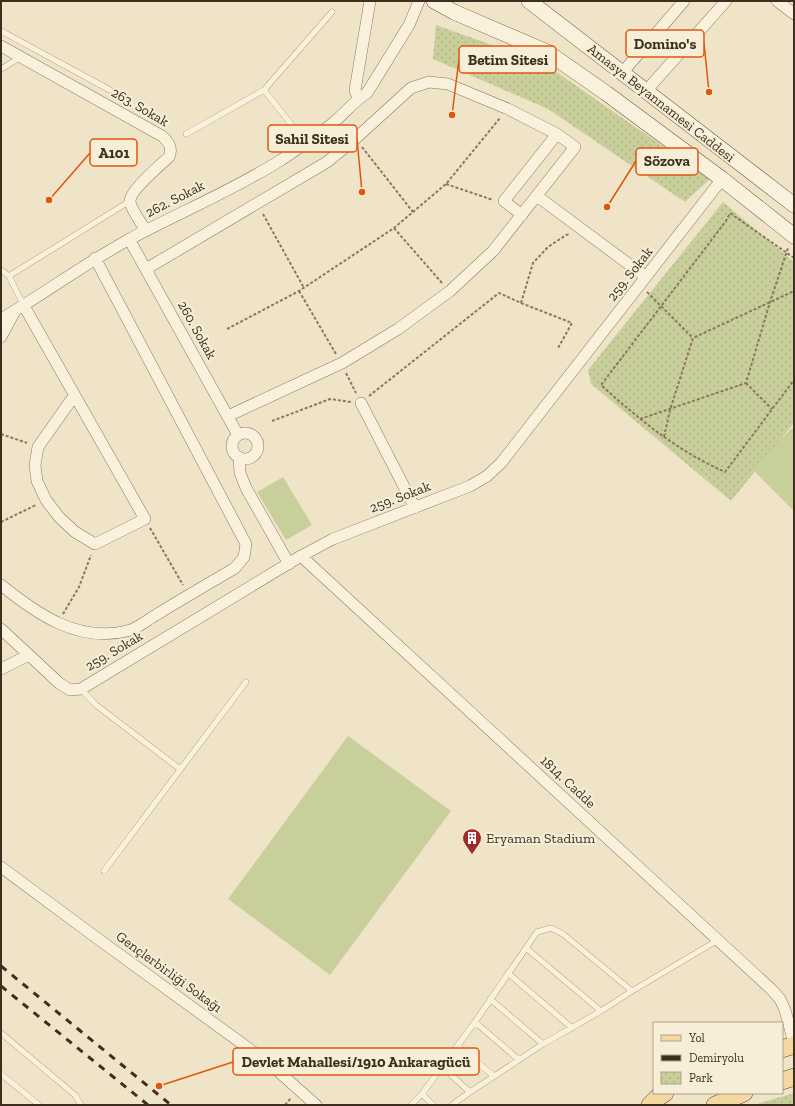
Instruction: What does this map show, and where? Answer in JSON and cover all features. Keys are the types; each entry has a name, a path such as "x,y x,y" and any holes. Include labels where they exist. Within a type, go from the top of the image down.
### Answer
{"main road":[{"name":"Amasya Beyannamesi Caddesi","path":"434,1 454,12 547,52 606,93 793,234"},
{"name":"Amasya Beyannamesi Caddesi","path":"529,1 794,205"},
{"path":"783,1049 794,1044"},
{"path":"783,1081 794,1077"},
{"path":"650,1105 663,1094"},
{"path":"715,1105 742,1094"}],"street":[{"path":"358,98 355,90 370,1"},
{"name":"262. Sokak","path":"1,319 95,258 129,239 253,177 306,143 333,123 358,98 367,93 409,25 419,1"},
{"path":"622,73 684,1"},
{"path":"646,91 726,1"},
{"path":"778,1 794,14"},
{"name":"263. Sokak","path":"3,50 21,57 162,136 167,141 171,146 171,152 168,157 133,192 130,201"},
{"path":"146,269 328,162 410,88 429,82 448,84 508,109 557,134 575,147 493,252 450,291 398,329 342,364 228,416"},
{"path":"522,215 504,201 557,134"},
{"name":"259. Sokak","path":"29,655 70,690 81,688 301,556 333,539 470,486 487,476 501,463 722,179"},
{"path":"537,196 587,233 643,281"},
{"path":"130,201 146,231"},
{"name":"260. Sokak","path":"129,239 238,435"},
{"path":"1,585 28,606 57,623 82,632 104,634 128,631 235,568 244,557 246,544 95,258"},
{"path":"1,337 20,308 74,396 144,519 95,544 75,532 59,517 46,500 37,481 35,465 38,447 74,396"},
{"path":"361,403 415,508"},
{"path":"242,433 254,436 258,443 257,451 251,457 243,458 239,456 236,454 233,446 235,438 242,433"},
{"path":"239,456 240,473 246,488 289,564"},
{"name":"1814. Cadde","path":"301,556 771,989 780,999 785,1010 794,1044"},
{"path":"1,629 29,655 1,669"},
{"name":"Gençlerbirliği Sokağı","path":"1,867 270,1064 316,1105"}],"lane":[{"path":"186,134 264,90 332,12"},
{"path":"1,31 110,90"},
{"path":"1,69 21,57"},
{"path":"264,90 306,143"},
{"path":"9,276 130,201"},
{"path":"1,270 9,276 20,308"},
{"path":"104,871 246,682"},
{"path":"81,688 96,705 180,769"},
{"path":"411,1105 422,1094 475,1022 537,932 551,928 563,934 632,991"},
{"path":"452,1105 543,1044 601,1011 718,940"},
{"path":"526,948 601,1011"},
{"path":"508,974 572,1028"},
{"path":"490,999 543,1044"},
{"path":"475,1022 519,1060"},
{"path":"1,1033 75,1095 81,1105"},
{"path":"457,1046 494,1076"},
{"path":"442,1067 470,1092"},
{"path":"1,1074 39,1105"},
{"path":"422,1094 433,1105"}],"path":[{"path":"226,329 304,288 394,228 446,184 508,109"},
{"path":"355,139 413,212"},
{"path":"446,184 488,200 504,201"},
{"path":"258,203 304,288"},
{"path":"794,258 788,252 730,213 726,221 601,385 640,419 664,437 701,462 725,472 794,380"},
{"path":"394,228 450,291"},
{"path":"521,303 533,263 548,247 566,234 587,233"},
{"path":"746,383 770,302 793,234"},
{"path":"643,281 661,305 693,338"},
{"path":"299,291 342,364 361,403"},
{"path":"664,437 670,410 693,338 794,291"},
{"path":"272,421 330,399 361,403 499,293 572,323 558,348"},
{"path":"746,383 772,409"},
{"path":"640,419 746,383"},
{"path":"1,434 38,447"},
{"path":"1,522 46,500"},
{"path":"144,519 189,595"},
{"path":"57,623 78,587 95,544"},
{"path":"285,1105 292,1097"}],"green space":[{"path":"436,25 545,64 710,179 685,202 548,109 433,59"},
{"path":"723,202 794,262 794,423 731,501 591,384 588,370"},
{"path":"792,428 794,430 794,511 752,469"},
{"path":"283,477 312,525 286,540 257,492"},
{"path":"348,736 451,811 330,975 228,899"},
{"path":"794,1093 794,1105 754,1105"}],"railway":[{"path":"1,966 171,1105"},
{"path":"1,986 148,1105"}],"place":[{"name":"Domino's","path":"709,92"},
{"name":"Betim Sitesi","path":"452,115"},
{"name":"Sahil Sitesi","path":"362,192"},
{"name":"A101","path":"49,200"},
{"name":"Sözova","path":"607,207"},
{"name":"Eryaman Stadium","path":"472,855"},
{"name":"Devlet Mahallesi/1910 Ankaragücü","path":"159,1086"}]}
